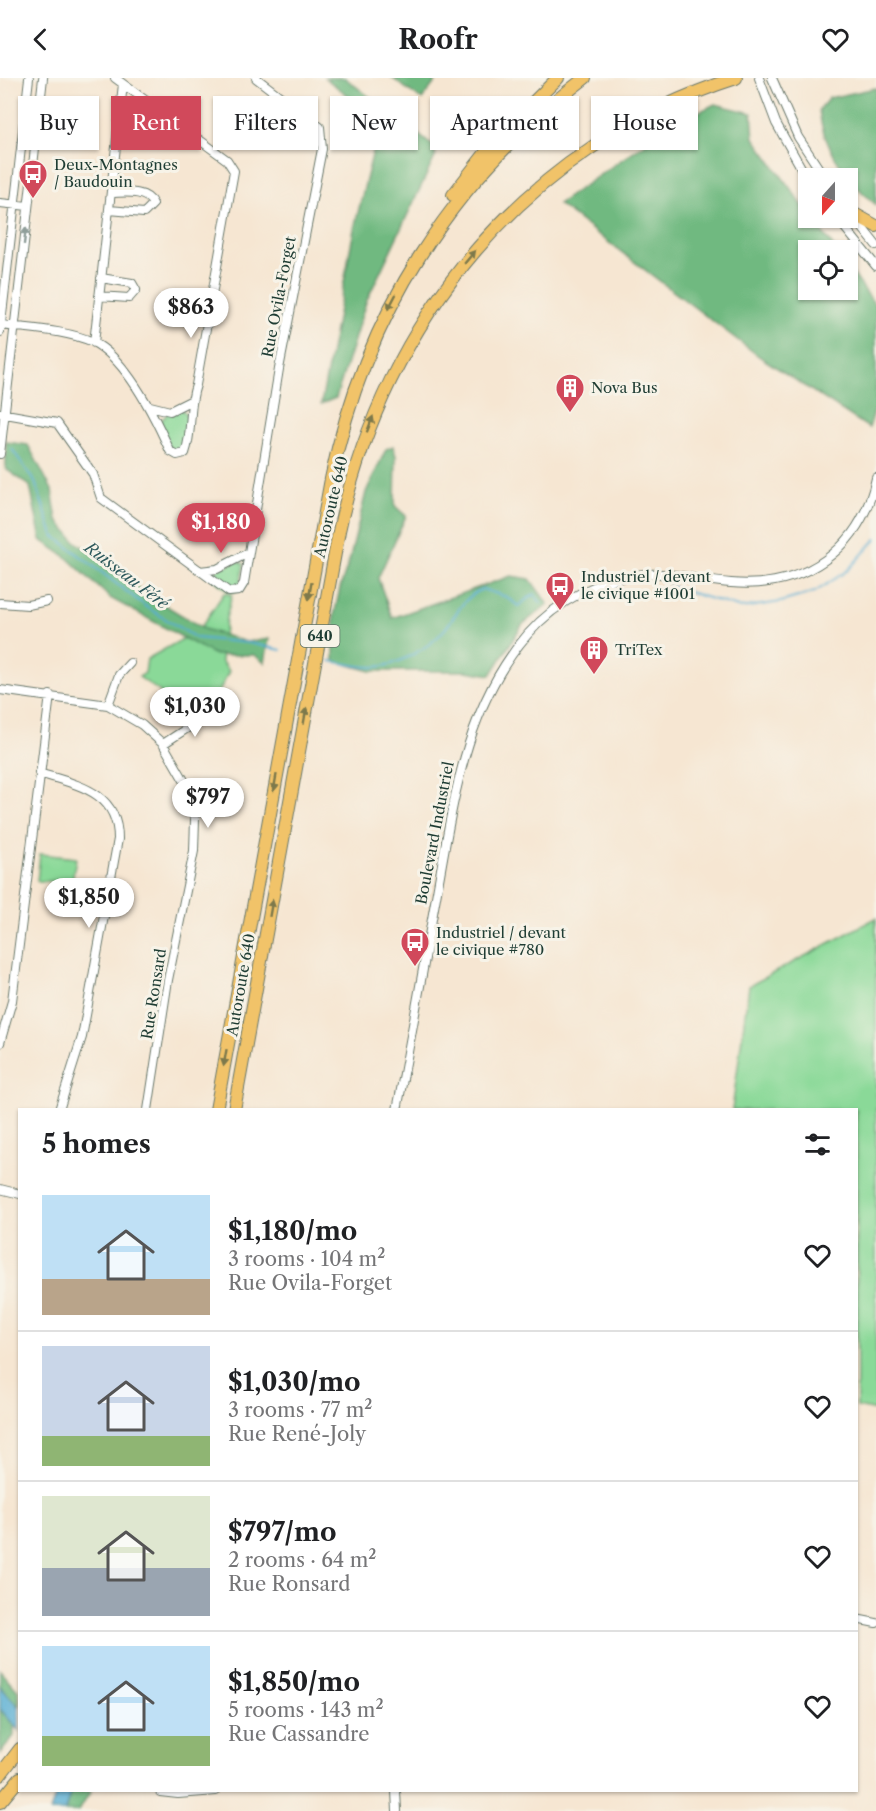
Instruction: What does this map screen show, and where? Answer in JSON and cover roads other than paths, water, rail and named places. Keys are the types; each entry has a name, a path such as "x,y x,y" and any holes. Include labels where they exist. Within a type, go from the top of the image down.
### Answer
{"highway":[{"path":"493,151 558,78"},
{"name":"Autoroute 640","path":"216,1108 339,439 372,344 390,305 421,251 472,176 493,151 585,78"},
{"name":"Autoroute 640","path":"234,1108 337,543 358,458 382,396 420,324 458,271 516,208 580,156 630,124 673,102 736,78"},
{"path":"858,216 876,226"},
{"path":"0,1775 18,1752"},
{"path":"0,1802 18,1780"}],"street":[{"path":"0,332 29,78"},
{"path":"0,454 43,78"},
{"path":"1,325 94,343 120,367 150,406 170,451 177,455 185,453 188,445 190,401 196,385 234,171 227,160 115,78"},
{"name":"Rue Ovila-Forget","path":"3,414 57,423 93,474 101,498 229,592 239,591 244,583 279,369 322,149 320,127 256,78"},
{"path":"759,78 776,123 801,168"},
{"path":"772,78 794,128 819,168"},
{"path":"94,343 123,84"},
{"path":"109,210 144,213 153,204 150,199 141,194 111,193"},
{"path":"0,203 28,206"},
{"path":"858,222 876,245"},
{"path":"845,228 876,266"},
{"path":"99,296 129,298 135,294 136,290 132,283 126,280 101,278"},
{"path":"150,406 170,411 190,401"},
{"name":"Boulevard Industriel","path":"397,1108 459,775 482,708 500,673 521,642 538,624 566,602 589,589 615,579 642,574 665,574 759,584 787,579 810,570 830,556 851,535 867,506 876,477"},
{"path":"201,572 217,569 237,561 248,553"},
{"path":"0,603 28,605 47,601"},
{"path":"108,705 119,675 130,663"},
{"name":"Rue Ronsard","path":"0,690 50,695 108,705 142,725 163,744 189,789 195,819 194,851 168,980 148,1108"},
{"path":"0,1043 12,1001 50,695"},
{"path":"163,744 213,711"},
{"path":"39,773 88,788 114,812 118,825 118,839 82,1037 60,1108"},
{"path":"0,1189 18,1194"},
{"path":"858,1619 876,1623"},
{"path":"160,1792 178,1794 203,1792"},
{"path":"396,1792 397,1811"}],"water":[{"path":"0,1686 18,1706 18,1730 0,1709"},
{"path":"57,1792 71,1792 65,1811 50,1811"}],"waterway":[{"name":"Ruisseau Féré","path":"12,449 35,482 53,535 148,608 196,638 249,643 281,650"},
{"name":"Ruisseau Féré","path":"669,586 741,608 781,602 815,592 848,570 876,539"},
{"name":"Ruisseau Féré","path":"330,661 372,667 402,660 439,636 465,602 482,589 507,597 518,606 534,594 541,603"}],"place":[{"name":"Deux-Montagnes / Baudouin","path":"33,200"},
{"name":"Nova Bus","path":"570,414"},
{"name":"Industriel / devant le civique #1001","path":"560,612"},
{"name":"TriTex","path":"594,676"},
{"name":"Industriel / devant le civique #780","path":"415,968"}]}
